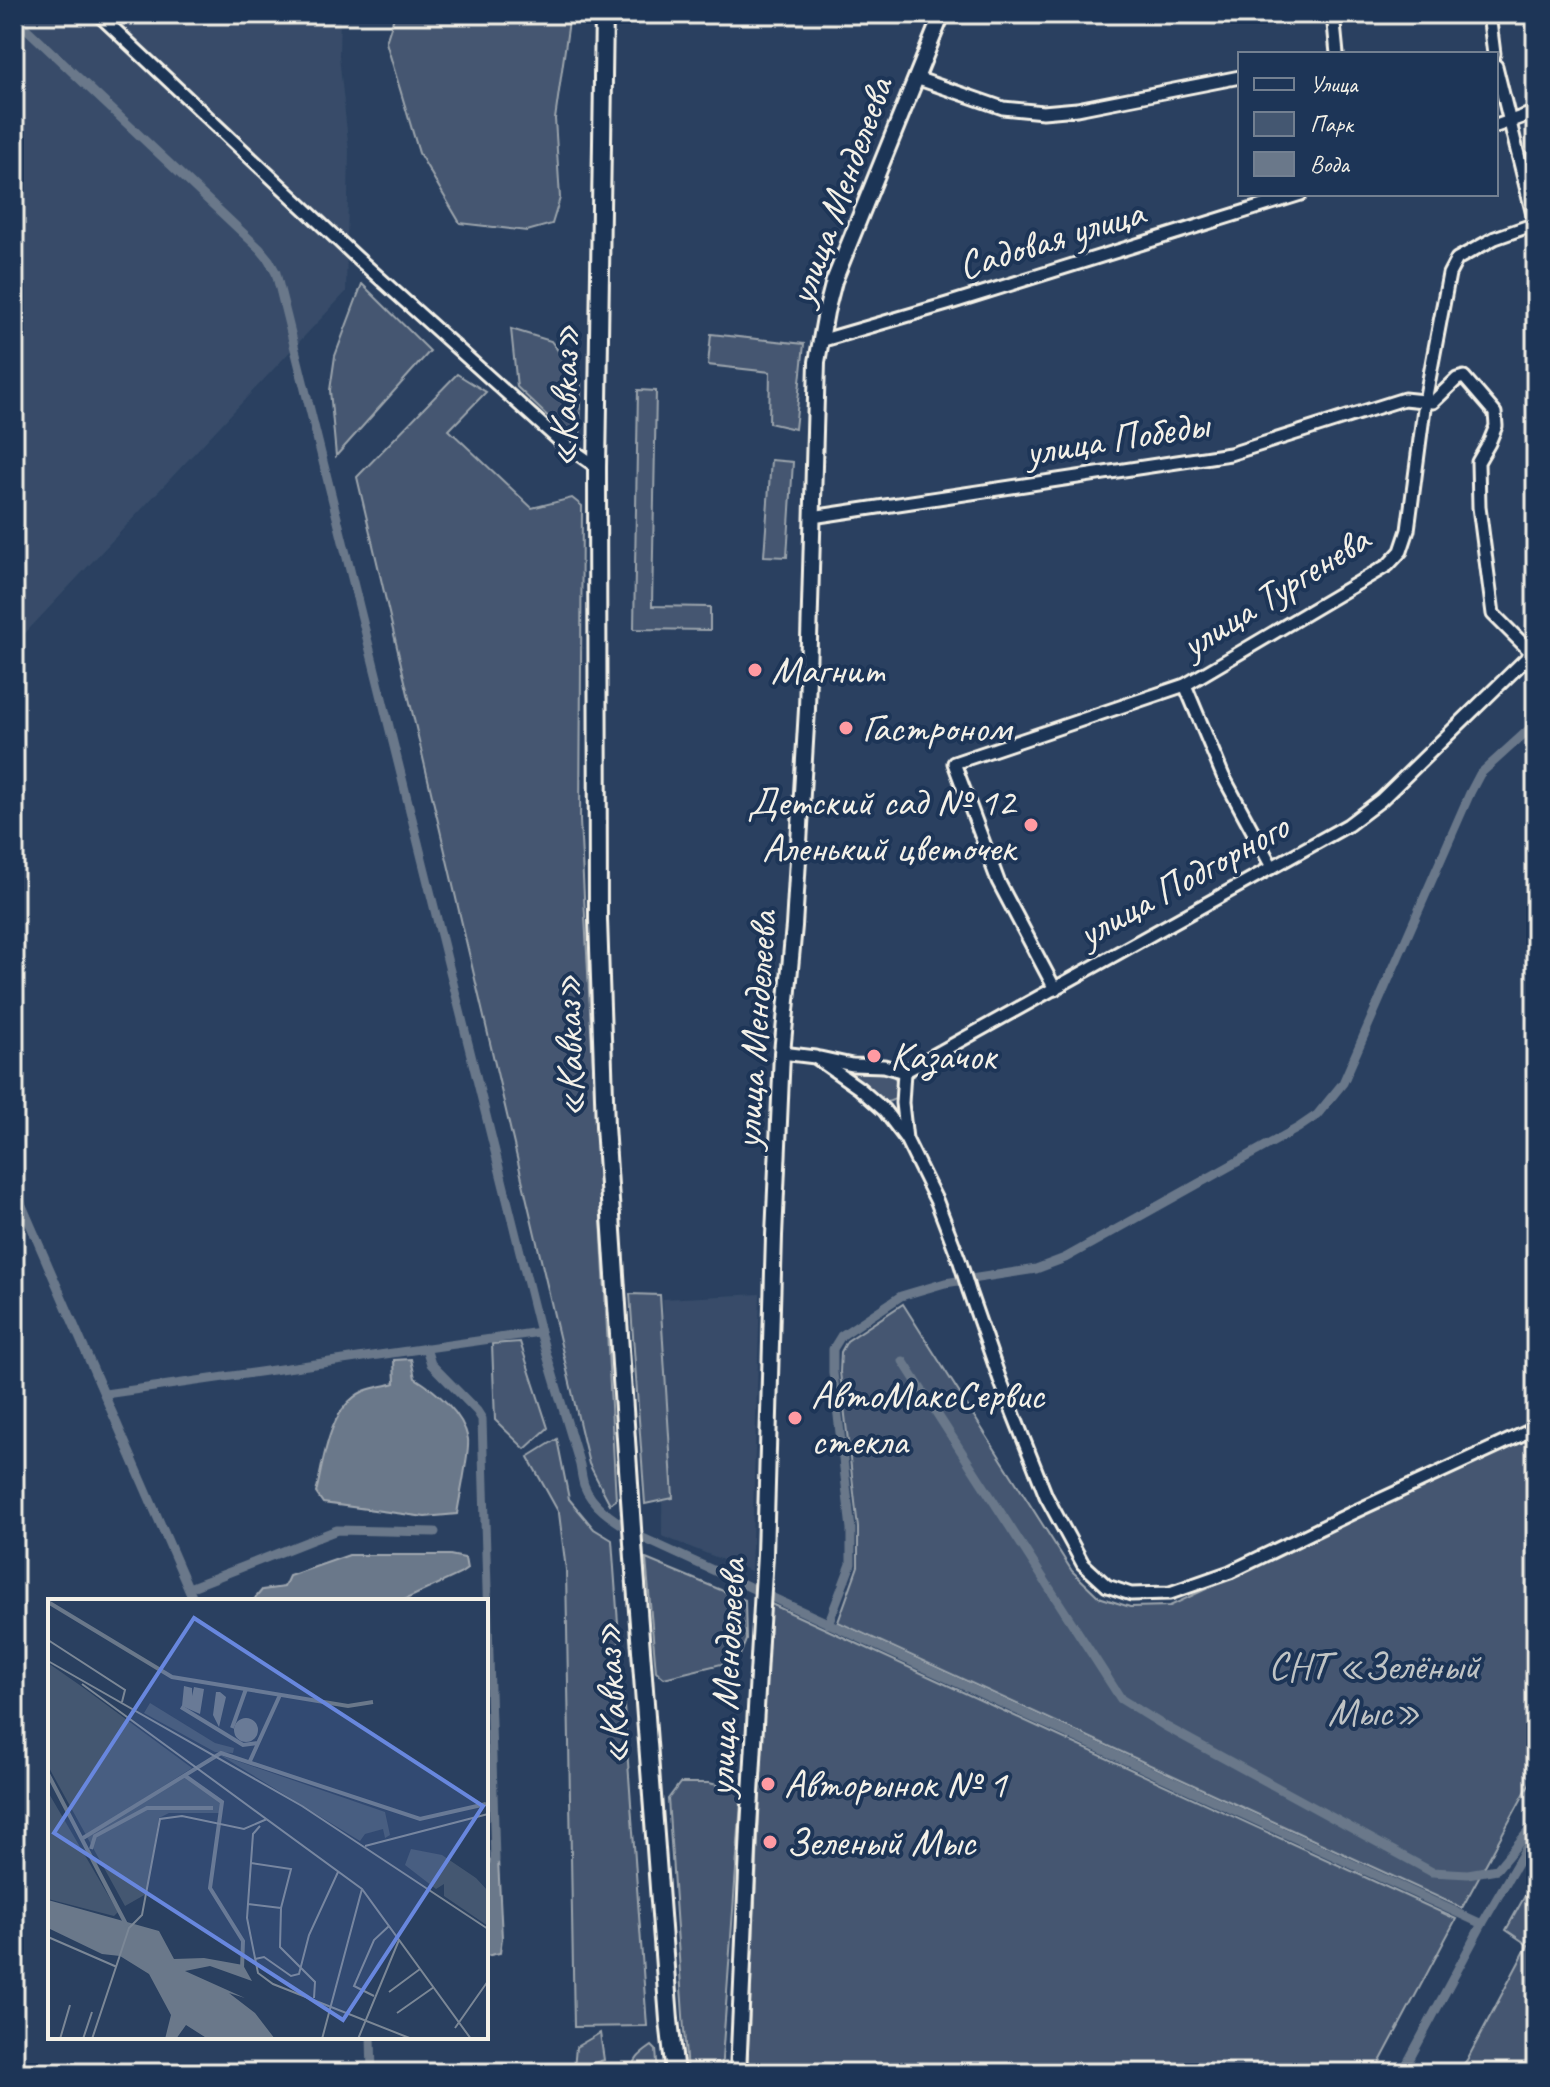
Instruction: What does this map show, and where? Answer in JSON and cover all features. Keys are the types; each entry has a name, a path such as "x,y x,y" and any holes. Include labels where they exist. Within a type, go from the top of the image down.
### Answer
{"highway":[{"name":"«Кавказ»","path":"604,14 597,467 599,951 605,1126 634,1558 675,2073"}],"main road":[{"name":"улица Менделеева","path":"738,2073 765,1555 782,1053 794,926 807,709 817,362 834,281 942,14"}],"street":[{"path":"98,14 355,256 561,442 597,467"},
{"path":"1333,14 1337,52"},
{"path":"1489,14 1494,52"},
{"path":"1498,74 1536,225"},
{"path":"916,78 1003,108 1043,112 1077,109 1238,77"},
{"path":"1498,125 1536,112"},
{"name":"Садовая улица","path":"820,341 1295,196"},
{"name":"улица Тургенева","path":"1055,989 998,881 954,763 1185,685 1388,565 1401,551 1408,530 1425,401 1449,274 1457,259 1495,238 1536,225"},
{"path":"1425,401 1433,402 1457,379 1464,377 1495,413 1496,426 1478,462 1479,507 1493,614 1534,651"},
{"name":"улица Победы","path":"812,517 1230,454 1404,399 1425,401"},
{"name":"улица Подгорного","path":"904,1072 1348,825 1381,800 1534,651"},
{"path":"1185,685 1223,776 1272,867"},
{"path":"782,1053 852,1065 884,1066 904,1072 902,1103 906,1139"},
{"path":"815,1057 884,1110 906,1139 937,1202 1000,1380 1046,1496 1083,1564 1107,1586 1131,1594 1170,1593 1230,1572 1536,1428"}],"shaded area":[{"path":"14,14 340,14 339,56 349,151 346,292 14,645"},
{"path":"760,1294 751,1571 662,1536 663,1299"}],"green space":[{"path":"395,14 570,14 555,119 560,198 552,224 527,231 460,223 419,153 386,42"},
{"path":"362,284 430,351 336,456 330,390 335,356"},
{"path":"511,329 551,341 581,382 580,447 517,387"},
{"path":"711,334 804,344 795,429 769,423 770,372 708,365"},
{"path":"457,374 486,392 449,430 532,508 572,498 582,506 580,821 616,1500 610,1504 589,1464 357,477"},
{"path":"638,390 656,391 652,606 710,607 710,630 634,629"},
{"path":"771,460 793,462 787,557 764,556"},
{"path":"844,1068 892,1075 898,1092 893,1099 884,1102 843,1072"},
{"path":"630,1294 660,1295 673,1498 645,1504"},
{"name":"СНТ «Зелёный Мыс»","path":"903,1304 1072,1571 1099,1597 1130,1607 1170,1606 1536,1434 1536,1772 1462,1908 838,1622 858,1566 858,1528 840,1372 841,1352 847,1341"},
{"path":"520,1342 548,1428 525,1449 495,1420 492,1344"},
{"path":"557,1439 569,1499 594,1529 612,1540 647,2026 574,2027 566,1570 559,1513 528,1457"},
{"path":"646,1559 745,1600 746,1640 738,1660 664,1678 656,1671"},
{"name":"СНТ «Зелёный Мыс»","path":"769,1603 1456,1919 1374,2073 747,2073"},
{"path":"680,1783 709,1783 739,1790 741,1802 721,2073 687,2073 668,1799"},
{"path":"1536,1876 1536,2073 1456,2073 1467,2060 1528,1945 1506,1930"},
{"path":"600,2033 604,2060 574,2069 576,2047"},
{"path":"652,2046 656,2050 658,2073 633,2073 636,2060"}],"water":[{"path":"411,1359 415,1378 440,1396 455,1412 468,1439 457,1514 425,1517 323,1503 316,1493 325,1451 342,1409 364,1391 395,1383 394,1360"},
{"path":"349,1555 450,1555 465,1558 467,1569 406,1599 255,1599 262,1590 284,1587 289,1576"},
{"path":"498,1859 502,1938 500,1953 488,1956 488,1865 490,1860"}],"waterway":[{"path":"14,17 260,249 276,273 540,1332 584,1485 594,1502 609,1516 643,1538 1482,1924"},
{"path":"828,1624 851,1564 851,1529 833,1372 833,1349 841,1336 901,1296 945,1283 1036,1269 1065,1258 1317,1115 1343,1083 1480,774 1536,723"},
{"path":"14,1187 193,1599"},
{"path":"105,1394 540,1332"},
{"path":"426,1348 431,1364 482,1419 487,1599"},
{"path":"903,1361 1121,1699 1432,1872 1468,1874 1497,1869 1536,1822"},
{"path":"189,1588 337,1530 435,1532"},
{"path":"488,1623 495,1860"},
{"path":"1402,2073 1536,1831"},
{"path":"371,2039 372,2073"}],"place":[{"name":"Магнит","path":"755,670"},
{"name":"Гастроном","path":"846,728"},
{"name":"Детский сад № 12 Аленький цветочек","path":"1031,825"},
{"name":"Казачок","path":"874,1056"},
{"name":"АвтоМаксСервис стекла","path":"795,1418"},
{"name":"Авторынок № 1","path":"768,1784"},
{"name":"Зеленый Мыс","path":"770,1842"}]}
